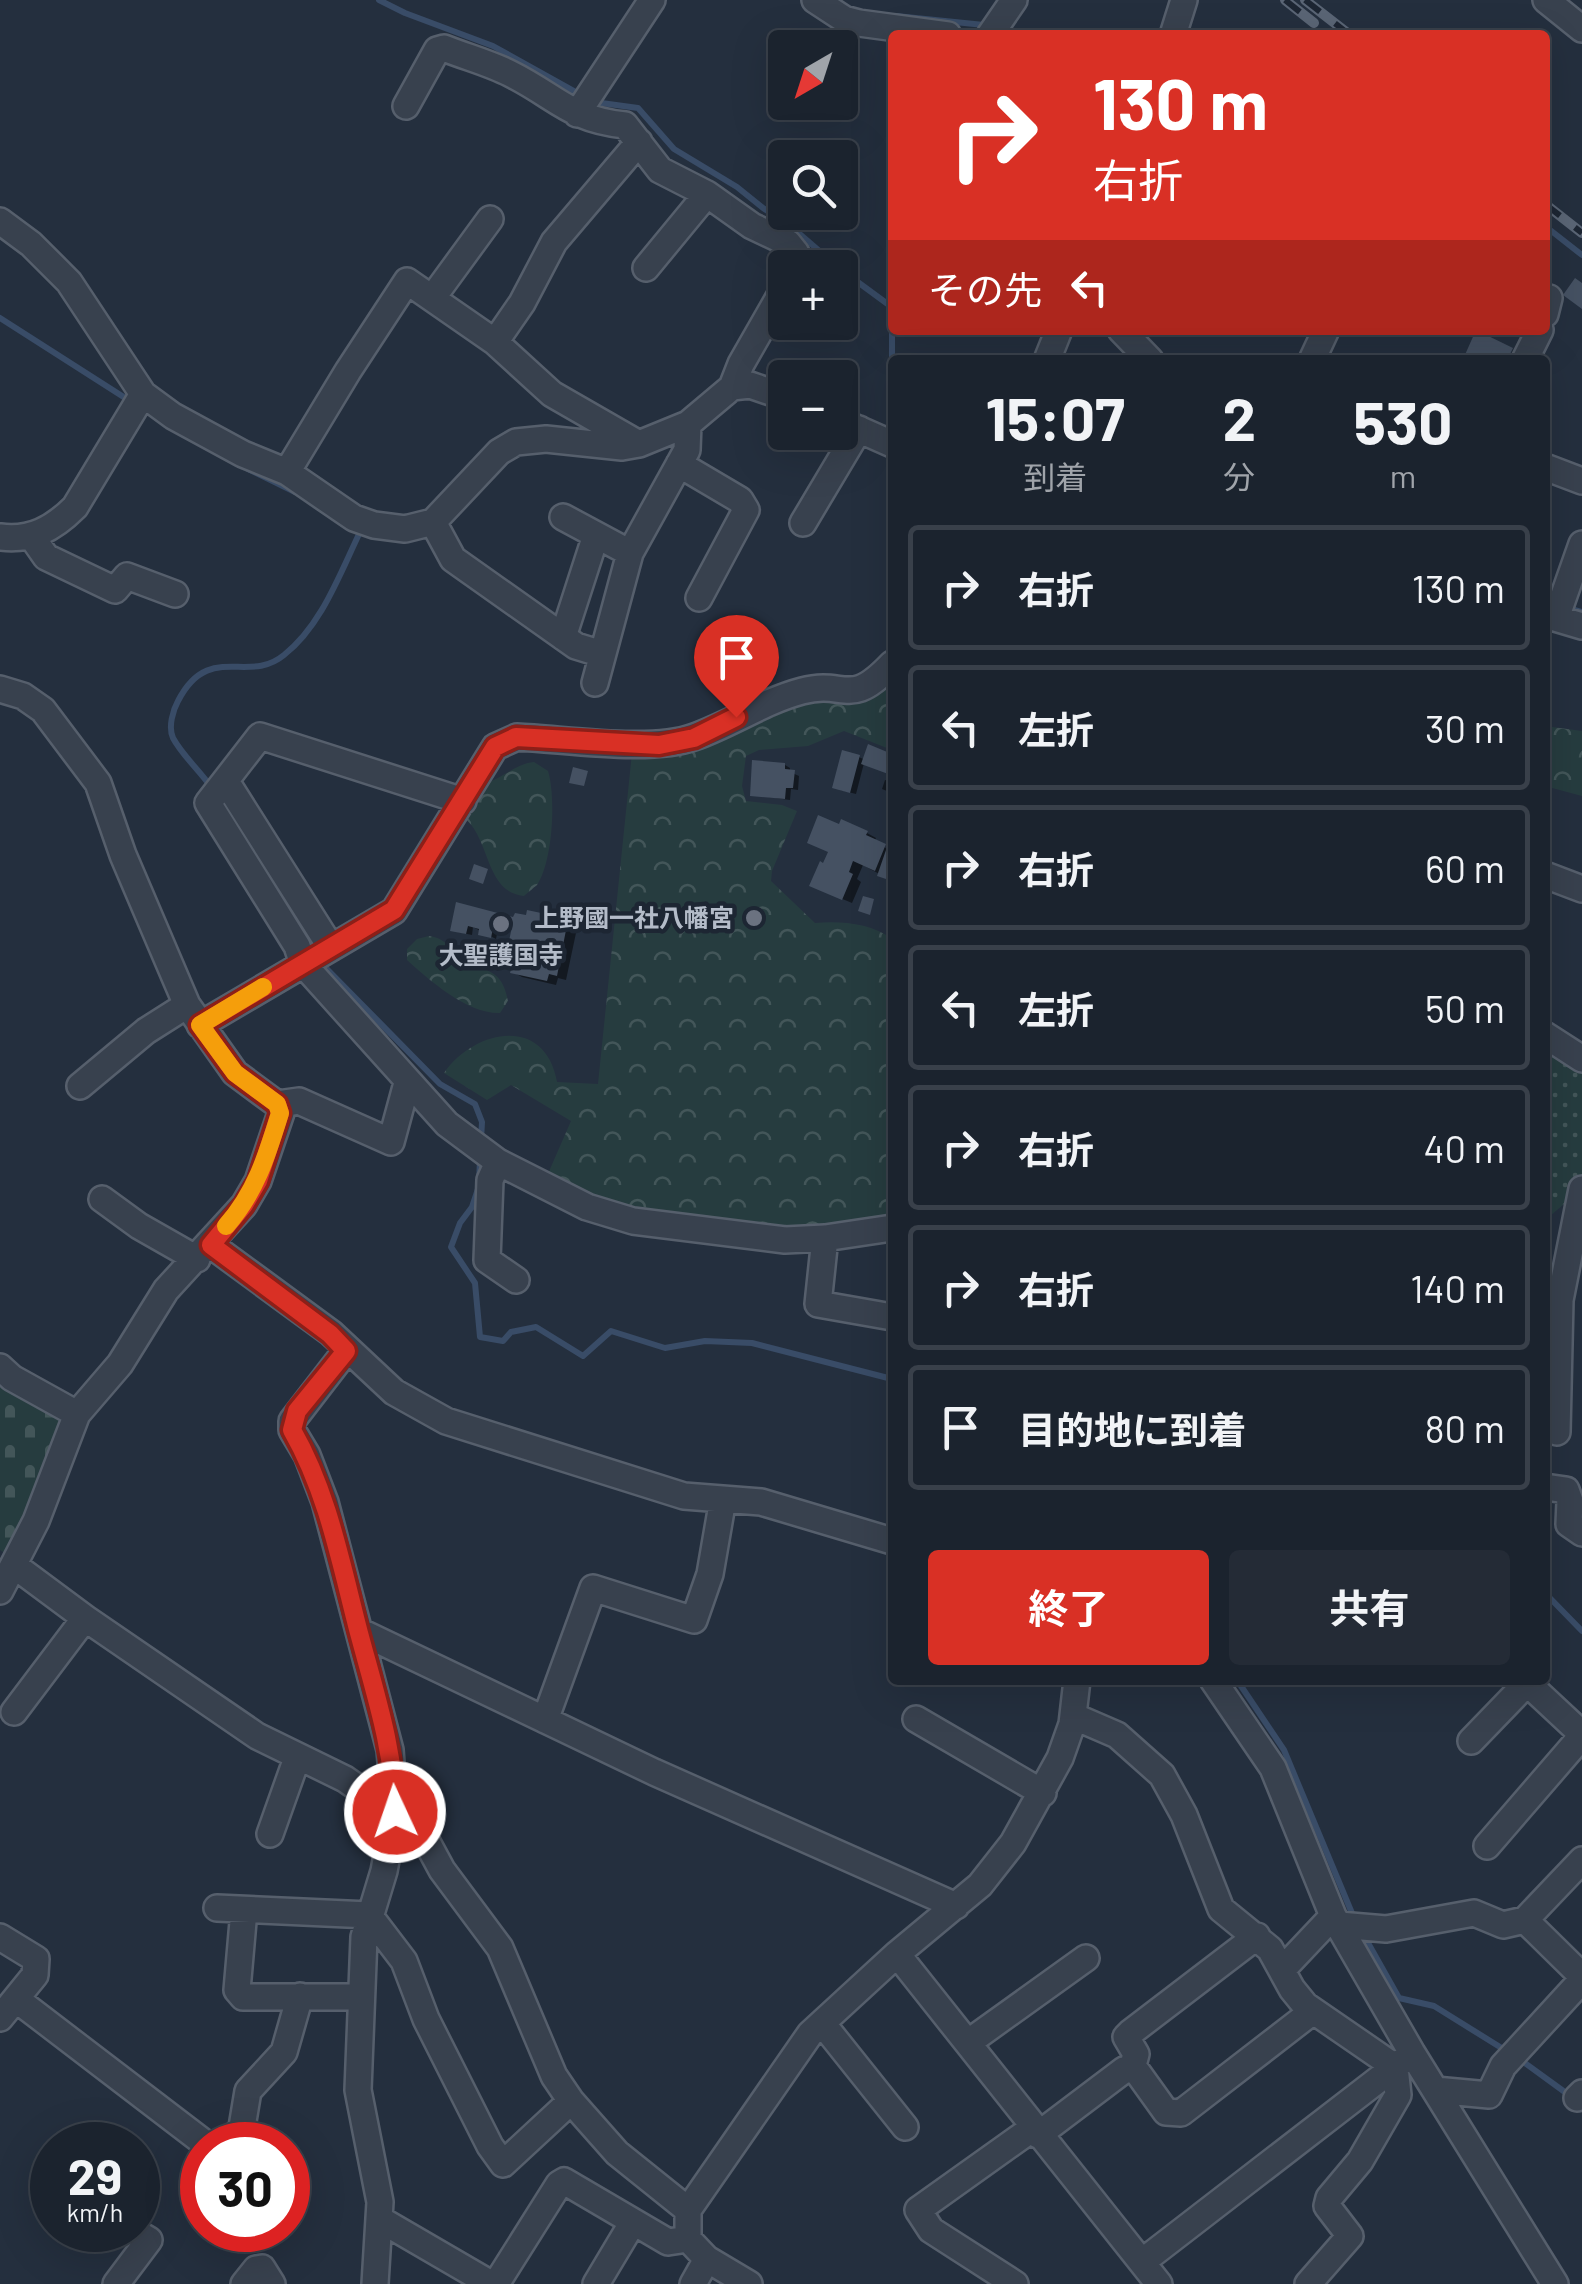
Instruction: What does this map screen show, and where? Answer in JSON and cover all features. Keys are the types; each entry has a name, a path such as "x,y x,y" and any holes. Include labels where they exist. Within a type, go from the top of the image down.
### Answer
{"street":[{"path":"577,114 652,0"},
{"path":"814,0 844,19 911,30"},
{"path":"993,30 1014,0"},
{"path":"1175,30 1184,0"},
{"path":"1546,0 1582,28"},
{"path":"406,106 432,56 444,48 511,74 577,114 626,125 660,170 707,194 752,226 788,242 794,250"},
{"path":"495,342 522,304 554,242 639,142"},
{"path":"646,268 707,194"},
{"path":"434,297 490,219"},
{"path":"0,221 31,244 68,282 143,394 243,454 288,472 354,518 374,526 406,529 433,522 500,452 516,442 546,439 622,447 688,424 732,387 768,317"},
{"path":"288,472 407,280 495,342 552,394 639,444"},
{"path":"1126,335 1145,355"},
{"path":"732,387 750,384 768,391"},
{"path":"0,537 32,537 75,507 143,394"},
{"path":"595,683 630,553 688,450 688,424"},
{"path":"858,428 888,442"},
{"path":"803,523 837,450"},
{"path":"679,464 740,500 746,510 699,598"},
{"path":"1550,468 1582,481"},
{"path":"563,517 630,553"},
{"path":"433,522 453,559 576,646 602,654"},
{"path":"563,637 596,535"},
{"path":"32,537 46,556 115,590 127,576 175,594"},
{"path":"1582,544 1551,616 1582,626"},
{"path":"80,1086 146,1031 193,1015 302,964 394,910 495,747 504,740 516,737 659,745 694,738 806,690 850,692 869,687 888,668"},
{"path":"0,689 23,696 43,710 98,782 123,855 193,1015 235,1073 277,1104 280,1113 258,1181 244,1205 166,1290 120,1364 77,1414 36,1521 6,1577 85,1618 258,1736 345,1778 422,1832 442,1870 500,1948 554,2076 617,2153 688,2210"},
{"path":"463,802 260,736 208,803 297,946 302,964 407,1084 447,1124 498,1162 588,1207 633,1221 785,1240 888,1229"},
{"path":"227,783 330,946"},
{"path":"1550,877 1582,889"},
{"path":"1550,1038 1582,1059"},
{"path":"277,1104 299,1101 391,1142 407,1084"},
{"path":"498,1162 490,1180 487,1260 516,1280"},
{"path":"1562,1432 1560,1300 1582,1189"},
{"path":"102,1199 138,1226 204,1252 330,1334 394,1392 446,1421 684,1496 762,1502 888,1540"},
{"path":"826,1238 818,1304 888,1316"},
{"path":"346,1351 297,1411 292,1430 325,1502 390,1750 395,1812 384,1871 364,1937 358,2090 381,2220 374,2284"},
{"path":"0,1367 12,1378 77,1414"},
{"path":"1550,1488 1566,1490 1570,1501 1569,1524 1582,1533"},
{"path":"545,1720 594,1588 694,1620 710,1574 723,1499"},
{"path":"14,1712 85,1618"},
{"path":"358,1631 654,1772 956,1906"},
{"path":"1216,1685 1273,1768 1336,1920 1404,2060 1398,2095 1360,2161 1329,2198 1327,2206 1350,2236 1308,2284"},
{"path":"1471,1741 1522,1685"},
{"path":"1487,1846 1582,1735 1530,1685"},
{"path":"749,2284 707,2259 688,2239 688,2210 792,2058 822,2023 980,1885 1013,1843 1060,1758 1071,1693"},
{"path":"1071,1693 1162,1776 1184,1815 1221,1908 1270,1949 1298,1998 1404,2060 1435,2090 1555,2284"},
{"path":"916,1718 1043,1794"},
{"path":"270,1834 297,1758"},
{"path":"1336,1920 1386,1928 1474,1913 1503,1925 1524,1920 1582,1860"},
{"path":"216,1908 369,1915"},
{"path":"244,1910 236,1990 242,1997 362,1997"},
{"path":"369,1915 404,1961 426,2020 503,2164 572,2100"},
{"path":"1282,1970 1336,1920"},
{"path":"1435,2090 1488,2095 1503,2066 1582,1978 1524,1920"},
{"path":"1132,2069 1136,2054 1126,2038 1130,2033 1257,1936"},
{"path":"0,1937 36,1959 35,1975 8,2008 180,2127"},
{"path":"897,1954 1146,2275 1404,2060"},
{"path":"969,2042 1086,1958"},
{"path":"243,2122 248,2091 284,2052 300,1996"},
{"path":"1132,2069 1166,2112 1181,2113 1314,2010"},
{"path":"822,2023 905,2127"},
{"path":"1015,2284 931,2230 918,2210 1124,2070 1132,2069"},
{"path":"381,2220 494,2284 564,2181 668,2242 688,2239"},
{"path":"596,2284 633,2222"},
{"path":"116,2284 140,2252"},
{"path":"693,2284 707,2259"},
{"path":"244,2284 256,2269 262,2268 272,2284"}],"green space":[{"name":"上野國一社八幡宮","path":"888,684 888,748 844,731 808,746 759,750 746,756 742,786 746,801 782,805 797,811 771,881 815,923 855,924 888,937 888,1218 785,1230 635,1212 547,1176 571,1121 511,1085 487,1100 444,1073 473,1046 508,1036 524,1038 539,1046 550,1061 557,1082 598,1084 632,753 774,709"},
{"path":"1550,727 1582,731 1582,796 1550,787"},
{"path":"534,762 548,771 552,829 542,874 537,885 524,896 502,885 479,837 463,817 482,784"},
{"path":"429,936 497,976 508,1001 500,1013 463,1002 407,960 407,949 417,939"},
{"path":"1550,1038 1582,1059 1582,1189 1550,1216"},
{"path":"0,1373 68,1418 11,1557 0,1550"}],"building":[{"path":"1575,278 1582,283 1582,309 1563,295"},
{"path":"1474,335 1486,335 1513,348 1510,355 1465,355"},
{"path":"868,744 888,752 888,774 861,764"},
{"path":"842,750 860,755 850,793 832,788"},
{"path":"752,760 785,763 785,769 795,770 793,788 786,788 785,799 750,796"},
{"path":"573,767 588,771 584,786 569,783"},
{"path":"818,815 839,824 841,819 886,844 875,871 853,861 849,872 853,874 842,900 809,886 828,852 807,843"},
{"path":"886,850 888,851 888,880 877,876"},
{"path":"474,864 488,869 483,884 469,879"},
{"path":"863,896 874,899 870,915 858,911"},
{"path":"456,902 513,917 515,913 526,915 527,910 560,917 559,923 567,925 557,976 549,974 547,981 510,973 512,966 504,964 512,927 494,923 491,938 478,935 479,929 468,926 466,934 450,931"}],"waterway":[{"path":"379,0 493,46 583,96"},
{"path":"896,16 984,25"},
{"path":"594,102 638,108 674,149 737,187 818,250"},
{"path":"1550,230 1582,255"},
{"path":"858,282 888,304"},
{"path":"0,318 133,403"},
{"path":"892,335 892,355"},
{"path":"248,469 295,492"},
{"path":"211,787 173,738 172,719 178,701 190,683 203,673 216,668 270,663 297,643 329,597 361,530 358,528"},
{"path":"1564,607 1582,612"},
{"path":"321,963 440,1084 475,1104 482,1122 481,1140"},
{"path":"480,1158 479,1186 451,1247 475,1283 480,1337 503,1341 511,1332 536,1327 583,1356 611,1331 665,1348 705,1341 752,1343 888,1378"},
{"path":"1550,1598 1582,1631"},
{"path":"1240,1685 1284,1750 1354,1918"},
{"path":"1363,1934 1399,1998 1434,2006 1508,2052"},
{"path":"1518,2058 1573,2098"}],"railway":[{"path":"1285,0 1314,23"},
{"path":"1305,0 1344,30"},
{"path":"1550,208 1582,233"}],"slow traffic":[{"path":"226,1226 258,1181 280,1113 277,1104 235,1073 200,1025 263,987"}],"place":[{"name":"上野國一社八幡宮","path":"754,918"},
{"name":"大聖護国寺","path":"501,924"}],"route":[{"path":"395,1812 390,1750 325,1502 292,1430 297,1411 346,1351 330,1334 211,1245 258,1181 280,1113 277,1104 235,1073 200,1025 394,910 495,747 504,740 516,737 659,745 694,738 736,717"}]}
